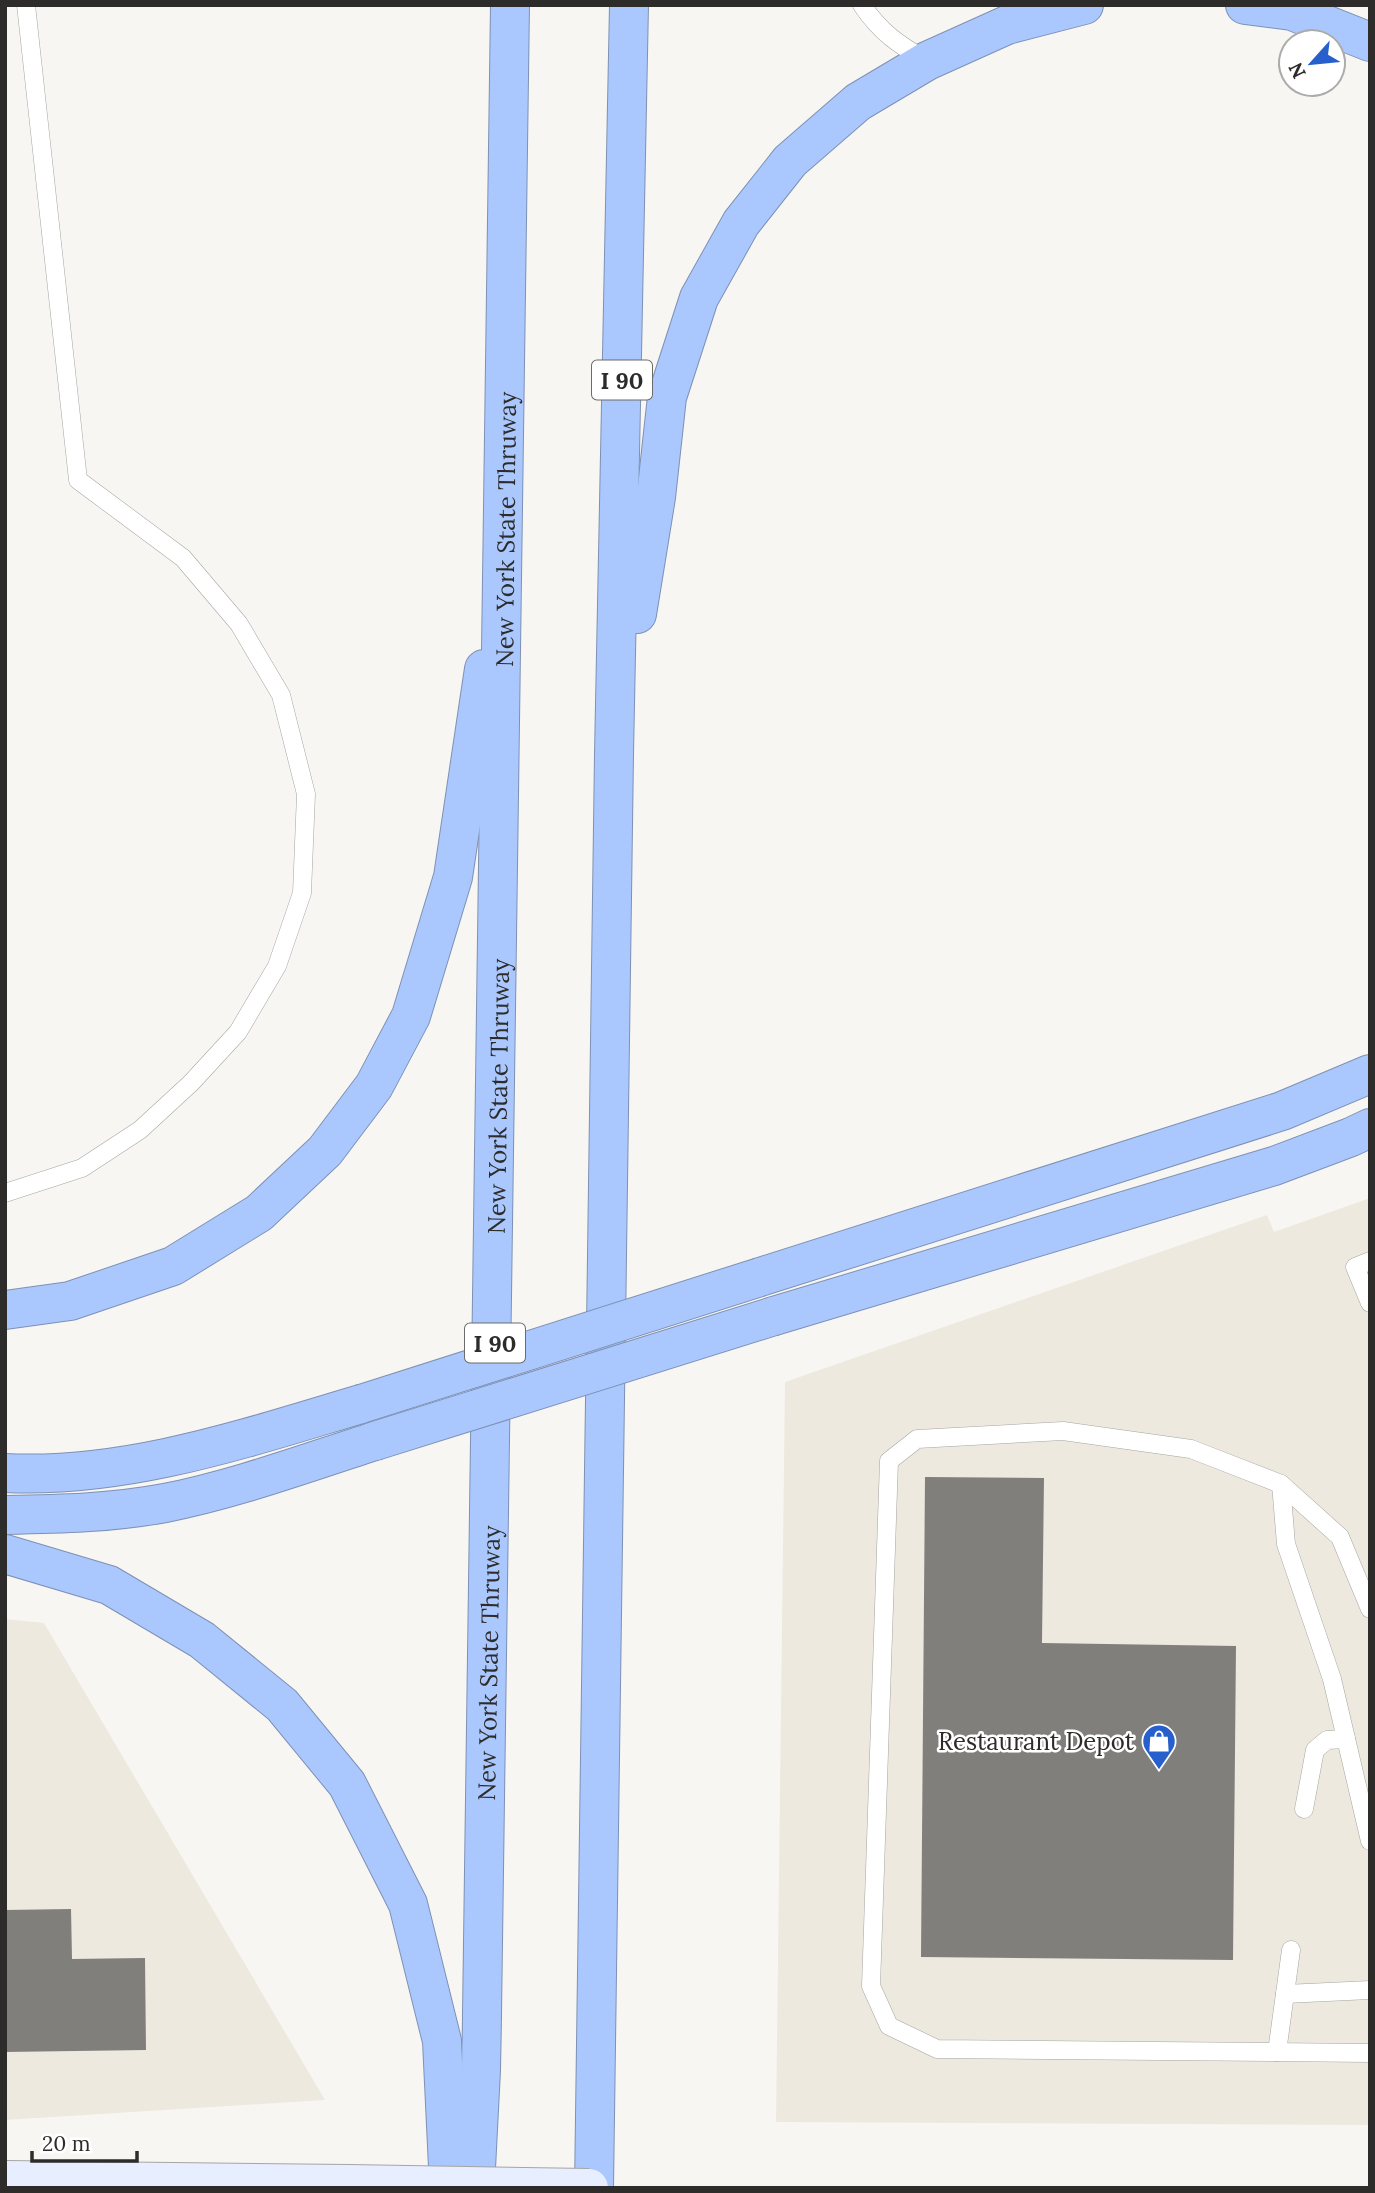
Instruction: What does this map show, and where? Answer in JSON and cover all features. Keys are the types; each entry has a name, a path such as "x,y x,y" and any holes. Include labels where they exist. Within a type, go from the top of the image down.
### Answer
{"highway":[{"name":"New York State Thruway","path":"475,2188 481,2070 507,497 510,5"},
{"name":"I 90","path":"594,2188 614,754 629,5"},
{"path":"614,754 656,497 667,397 699,298 741,223 790,161 858,102 927,61 1007,25 1084,5"},
{"path":"1245,5 1292,11 1370,42"},
{"path":"5,1310 70,1301 173,1266 259,1213 324,1151 374,1086 411,1016 453,877 476,733 507,497"},
{"path":"5,1474 36,1475 120,1467 224,1444 361,1404 1282,1111 1370,1074"},
{"path":"5,1515 92,1513 165,1503 234,1486 774,1316 1274,1166 1370,1128"},
{"path":"5,1554 108,1585 202,1640 282,1705 347,1784 408,1904 442,2041 449,2188"}],"street":[{"path":"5,2180 589,2188"}],"lane":[{"path":"5,1193 82,1168 140,1130 191,1083 238,1032 277,966 302,893 306,794 281,695 239,624 183,558 78,480 26,5"},
{"path":"862,5 875,25 900,46 927,61"},
{"path":"1370,1261 1355,1267 1370,1303"},
{"path":"1370,1609 1340,1537 1281,1484 1191,1449 1063,1431 917,1439 889,1461 871,1986 889,2026 937,2049 1370,2053"},
{"path":"1281,1484 1286,1544 1332,1679 1370,1841"},
{"path":"1304,1809 1315,1750 1327,1740 1346,1739"},
{"path":"1277,2052 1292,1950"},
{"path":"1285,1994 1370,1990"}],"shaded area":[{"path":"1370,1198 1370,2125 776,2122 785,1382 1267,1215 1274,1232"},
{"path":"5,1619 44,1623 325,2100 5,2120"}],"building":[{"path":"925,1477 1044,1478 1042,1643 1236,1646 1233,1960 921,1957"},
{"path":"71,1909 72,1959 145,1958 146,2050 5,2052 5,1910"}],"place":[{"name":"Restaurant Depot","path":"1159,1771"}]}
